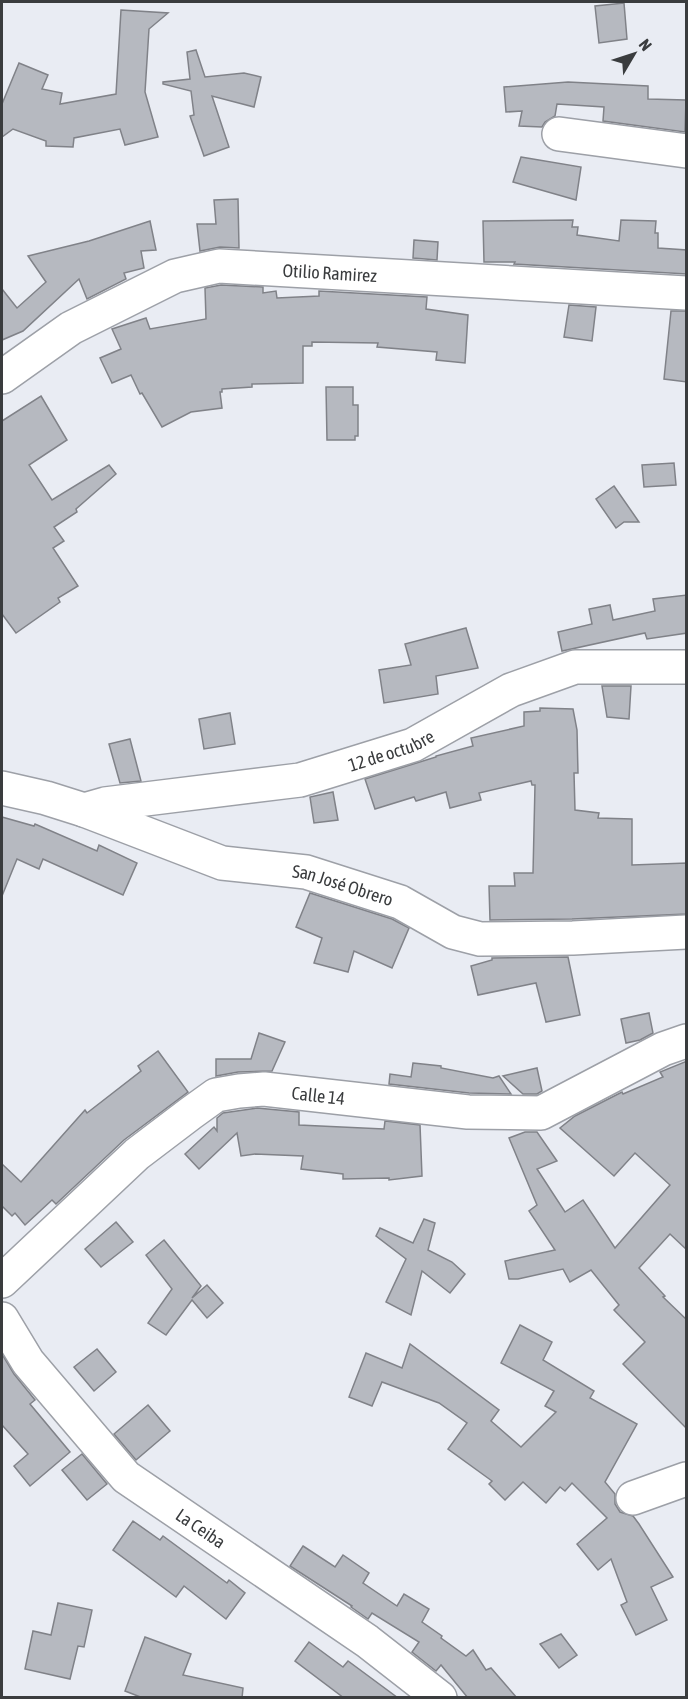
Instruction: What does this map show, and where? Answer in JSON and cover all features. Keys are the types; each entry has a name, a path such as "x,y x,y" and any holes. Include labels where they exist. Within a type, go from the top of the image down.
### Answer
{"street":[{"path":"559,134 687,151"},
{"name":"Otilio Ramirez","path":"2,377 71,328 175,276 219,266 687,293"},
{"name":"12 de octubre","path":"84,810 105,804 300,780 413,745 511,690 575,667 687,667"},
{"name":"San José Obrero","path":"2,788 84,810 222,863 306,872 400,902 453,932 480,939 573,939 687,932"},
{"name":"Calle 14","path":"2,1281 137,1154 216,1095 264,1089 468,1112 542,1113 663,1048 687,1041"},
{"name":"La Ceiba","path":"2,1318 28,1362 126,1477 367,1641 440,1698"},
{"path":"633,1498 687,1479"}],"building":[{"path":"624,3 627,39 599,43 595,6"},
{"path":"121,10 168,13 149,29 145,92 158,137 125,145 120,129 74,138 73,147 46,146 46,141 13,129 2,137 2,104 19,63 48,75 42,89 62,93 60,104 116,94"},
{"path":"196,50 205,77 244,73 261,77 254,107 212,96 229,147 204,156 190,116 194,115 191,91 163,84 163,82 190,79 187,52"},
{"path":"568,82 648,86 648,99 686,100 685,132 603,121 604,107 557,104 555,116 545,122 542,127 519,126 522,111 506,112 504,87"},
{"path":"521,157 581,167 576,200 513,182"},
{"path":"238,199 239,248 220,247 200,251 197,224 216,224 214,200"},
{"path":"573,220 572,227 578,227 577,235 619,241 621,220 656,221 655,233 658,233 658,248 687,250 687,274 514,264 515,262 484,262 483,221"},
{"path":"150,221 156,250 141,251 144,268 124,273 126,279 87,299 79,279 23,331 2,340 2,289 17,308 46,282 28,256 89,241"},
{"path":"414,240 438,242 437,260 413,258"},
{"path":"221,285 263,287 263,293 276,291 277,298 319,296 319,291 427,297 426,309 468,315 465,363 436,360 437,352 377,347 378,343 312,342 312,346 303,346 303,383 252,384 252,387 222,389 220,392 222,408 191,412 162,427 142,393 140,394 131,375 112,383 100,358 121,349 112,329 146,318 150,329 206,319 205,288"},
{"path":"569,305 596,307 592,341 564,337"},
{"path":"671,311 687,311 687,382 664,379"},
{"path":"326,387 353,387 353,405 358,405 358,436 355,436 355,440 327,440"},
{"path":"41,396 67,440 29,465 52,500 109,465 116,474 76,509 77,512 54,527 64,541 53,548 78,586 58,598 60,602 16,633 2,614 2,421"},
{"path":"674,463 676,485 644,487 642,465"},
{"path":"614,486 639,522 624,522 616,528 596,499"},
{"path":"687,595 687,633 647,639 645,633 562,651 558,632 592,624 589,609 610,605 613,620 655,611 653,599"},
{"path":"466,628 478,668 436,676 438,694 384,703 379,670 411,665 405,644"},
{"path":"602,686 631,686 629,719 607,717"},
{"path":"540,708 573,709 577,730 578,773 574,773 575,810 599,813 598,818 632,819 632,865 687,863 687,914 490,920 489,886 515,886 514,873 533,873 535,785 532,785 531,781 479,793 481,800 450,808 446,792 416,801 414,797 375,809 365,779 473,746 471,738 524,726 524,712 540,711"},
{"path":"230,713 235,744 204,749 199,719"},
{"path":"130,739 141,781 120,783 109,744"},
{"path":"333,792 338,820 314,823 310,797"},
{"path":"2,817 34,826 35,824 97,851 99,845 137,863 123,895 43,859 39,869 17,859 2,896"},
{"path":"310,893 392,919 409,928 392,968 354,951 348,972 314,963 322,938 296,927"},
{"path":"568,957 580,1015 546,1022 536,983 478,995 471,966 492,960 492,958"},
{"path":"649,1013 653,1033 640,1040 626,1043 621,1019"},
{"path":"259,1033 285,1042 272,1071 238,1072 216,1076 216,1059 251,1059"},
{"path":"158,1051 188,1092 124,1140 56,1204 52,1200 25,1225 15,1213 12,1216 2,1206 2,1164 21,1182 85,1110 87,1113 141,1071 138,1066"},
{"path":"687,1061 687,1250 670,1234 639,1268 665,1296 663,1297 687,1320 687,1429 623,1364 645,1342 614,1310 619,1305 591,1270 570,1282 563,1269 509,1279 505,1261 555,1250 529,1211 537,1205 509,1138 525,1132 537,1132 557,1161 537,1169 565,1212 583,1200 615,1248 670,1185 635,1153 614,1176 560,1128 575,1116 622,1092 623,1094 663,1077 660,1072"},
{"path":"413,1063 441,1066 441,1068 493,1078 499,1076 511,1094 469,1093 389,1084 390,1074 411,1077"},
{"path":"537,1068 542,1091 537,1094 523,1094 503,1076"},
{"path":"257,1108 299,1112 299,1125 384,1129 385,1121 420,1125 422,1176 389,1180 389,1178 343,1179 343,1174 301,1169 303,1156 255,1154 241,1156 237,1133 199,1169 185,1154 214,1127 217,1131 217,1118 223,1113"},
{"path":"424,1219 435,1223 428,1250 452,1262 465,1274 450,1293 422,1271 411,1315 386,1302 406,1259 376,1236 380,1228 413,1243"},
{"path":"116,1222 133,1242 101,1267 85,1249"},
{"path":"164,1240 201,1286 192,1298 207,1285 223,1303 207,1318 192,1300 166,1335 148,1323 172,1289 146,1255"},
{"path":"520,1325 552,1342 543,1360 594,1391 590,1398 637,1424 605,1482 615,1494 615,1504 620,1512 633,1516 673,1577 651,1587 667,1620 636,1635 621,1605 627,1602 611,1559 598,1570 577,1544 607,1518 572,1483 565,1491 560,1487 546,1503 523,1482 505,1500 489,1484 492,1481 448,1449 467,1423 439,1403 382,1382 372,1406 349,1397 366,1353 402,1368 410,1344 499,1410 491,1421 521,1447 556,1412 545,1406 554,1391 501,1363"},
{"path":"97,1349 116,1372 94,1391 74,1367"},
{"path":"2,1354 14,1374 35,1400 30,1404 70,1452 30,1486 14,1466 28,1454 2,1425"},
{"path":"148,1405 170,1431 136,1460 114,1434"},
{"path":"82,1454 107,1484 87,1500 62,1470"},
{"path":"133,1521 160,1540 163,1536 227,1583 229,1580 245,1593 226,1619 184,1586 176,1597 113,1550"},
{"path":"303,1546 335,1567 343,1555 369,1573 363,1583 397,1606 404,1594 429,1609 422,1622 466,1656 473,1650 486,1670 491,1668 517,1698 468,1698 441,1665 436,1671 412,1652 419,1642 372,1613 368,1619 290,1566"},
{"path":"58,1603 92,1610 84,1647 78,1646 70,1679 25,1669 33,1631 51,1635"},
{"path":"561,1634 577,1655 559,1668 540,1644"},
{"path":"145,1637 191,1654 183,1675 243,1688 242,1698 143,1698 125,1691"},
{"path":"309,1642 343,1667 348,1661 398,1698 344,1698 295,1661"}]}
